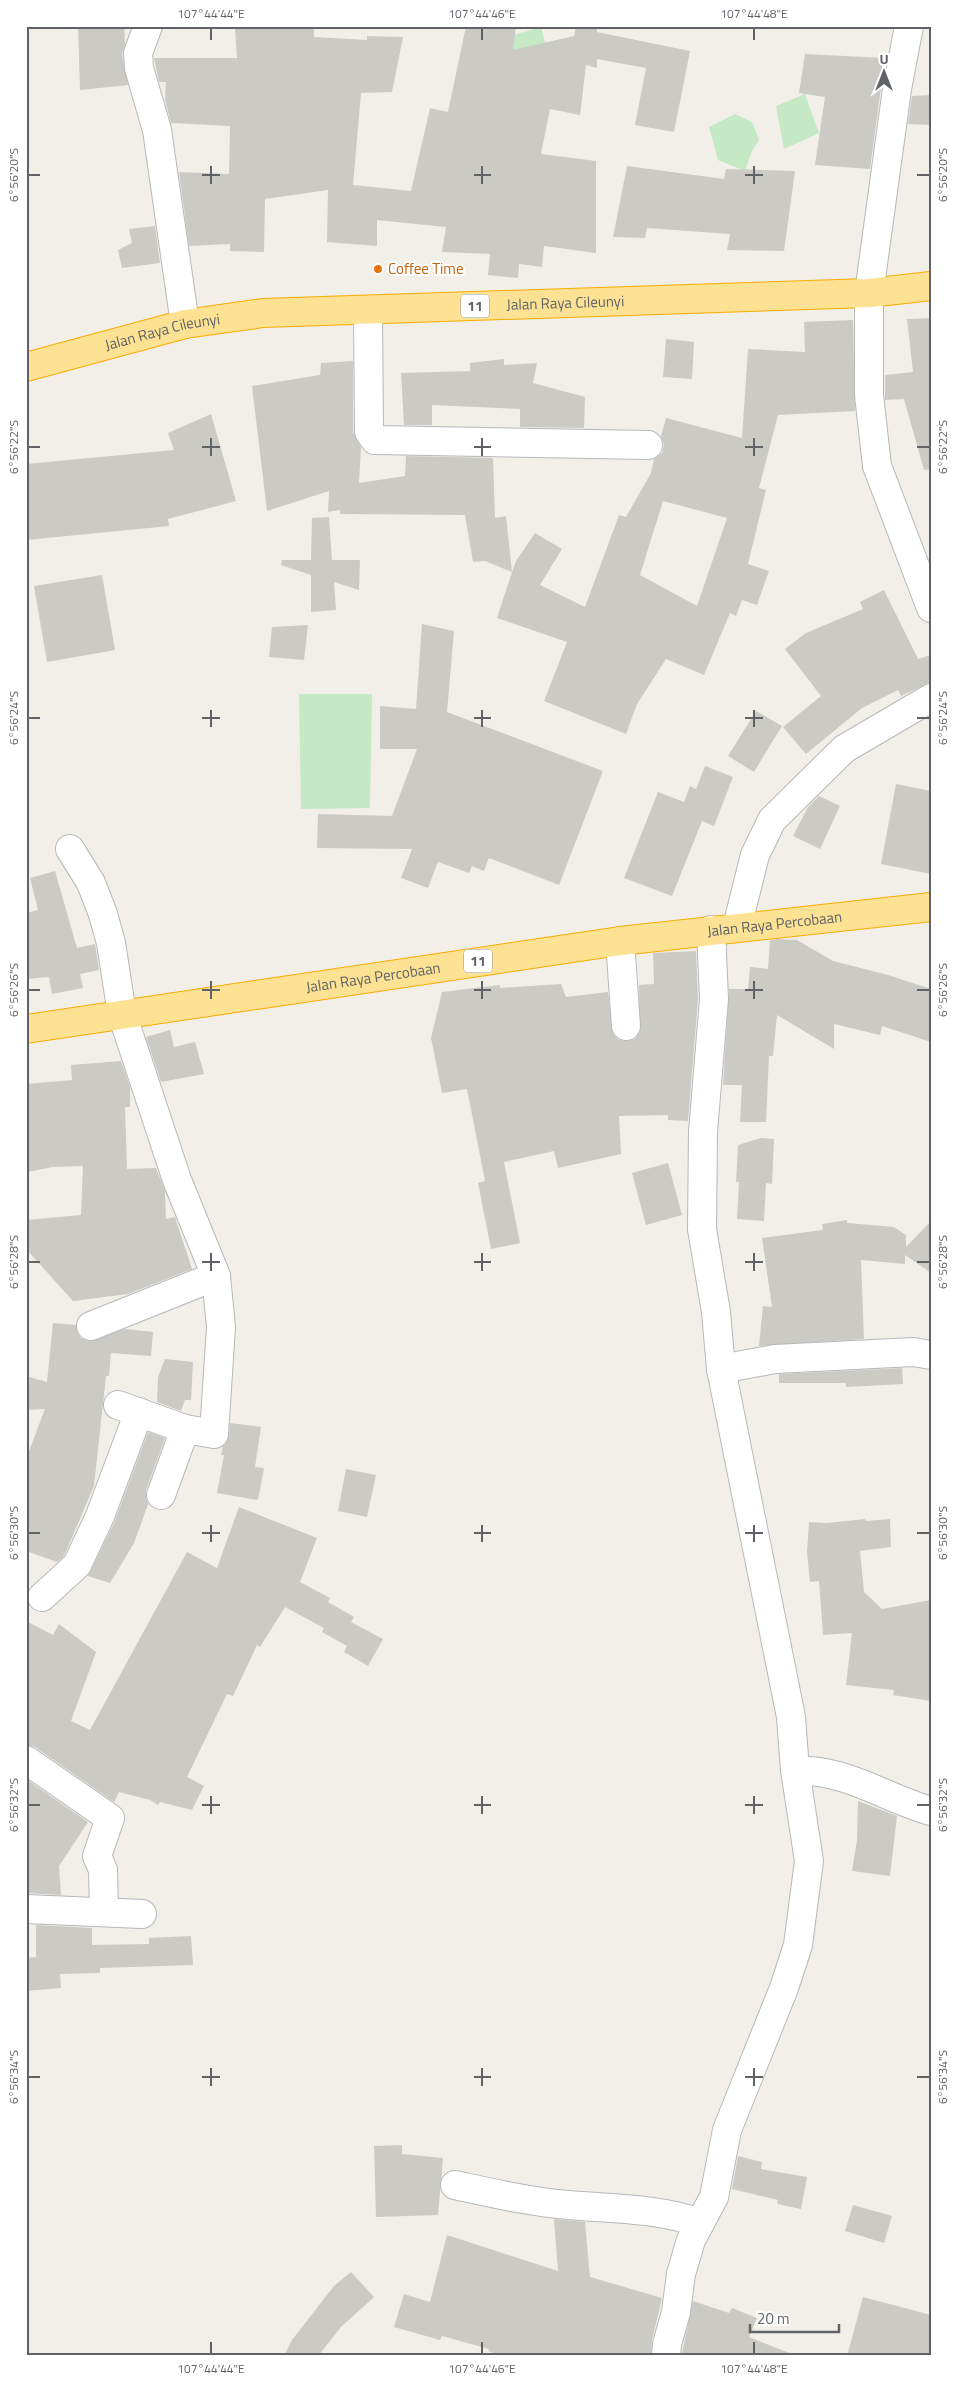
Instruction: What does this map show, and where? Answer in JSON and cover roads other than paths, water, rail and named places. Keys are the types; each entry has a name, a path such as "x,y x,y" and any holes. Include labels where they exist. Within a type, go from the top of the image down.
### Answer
{"highway":[{"name":"Jalan Raya Cileunyi","path":"26,367 185,324 263,313 869,292 931,286"},
{"name":"Jalan Raya Percobaan","path":"26,1029 620,941 724,928 931,907"}],"street":[{"path":"148,26 138,53 139,68 157,130 185,324"},
{"path":"909,26 897,89 869,292 869,395 877,466 931,608"},
{"path":"368,310 369,432 375,440 648,445"},
{"path":"666,2356 666,2344 676,2312 681,2274 691,2240 714,2197 724,2139 734,2109 784,1988 798,1945 809,1861 794,1770 791,1716 721,1369 716,1312 702,1228 703,1132 714,999 724,928 772,820 844,749 931,698"},
{"path":"42,1597 77,1565 102,1508 128,1408 185,1428 214,1434 221,1327 216,1276 177,1180 122,1014 111,943 103,914 91,883 70,849"},
{"path":"620,941 626,1026"},
{"path":"91,1326 216,1276"},
{"path":"721,1369 776,1359 913,1352 931,1354"},
{"path":"161,1495 185,1428"},
{"path":"26,1760 110,1818 97,1856 103,1870 104,1911"},
{"path":"794,1770 825,1773 911,1806 931,1811"},
{"path":"26,1909 142,1914"},
{"path":"455,2184 510,2197 567,2205 629,2209 679,2215 700,2223"}],"place":[{"name":"Coffee Time","path":"378,269"}]}
